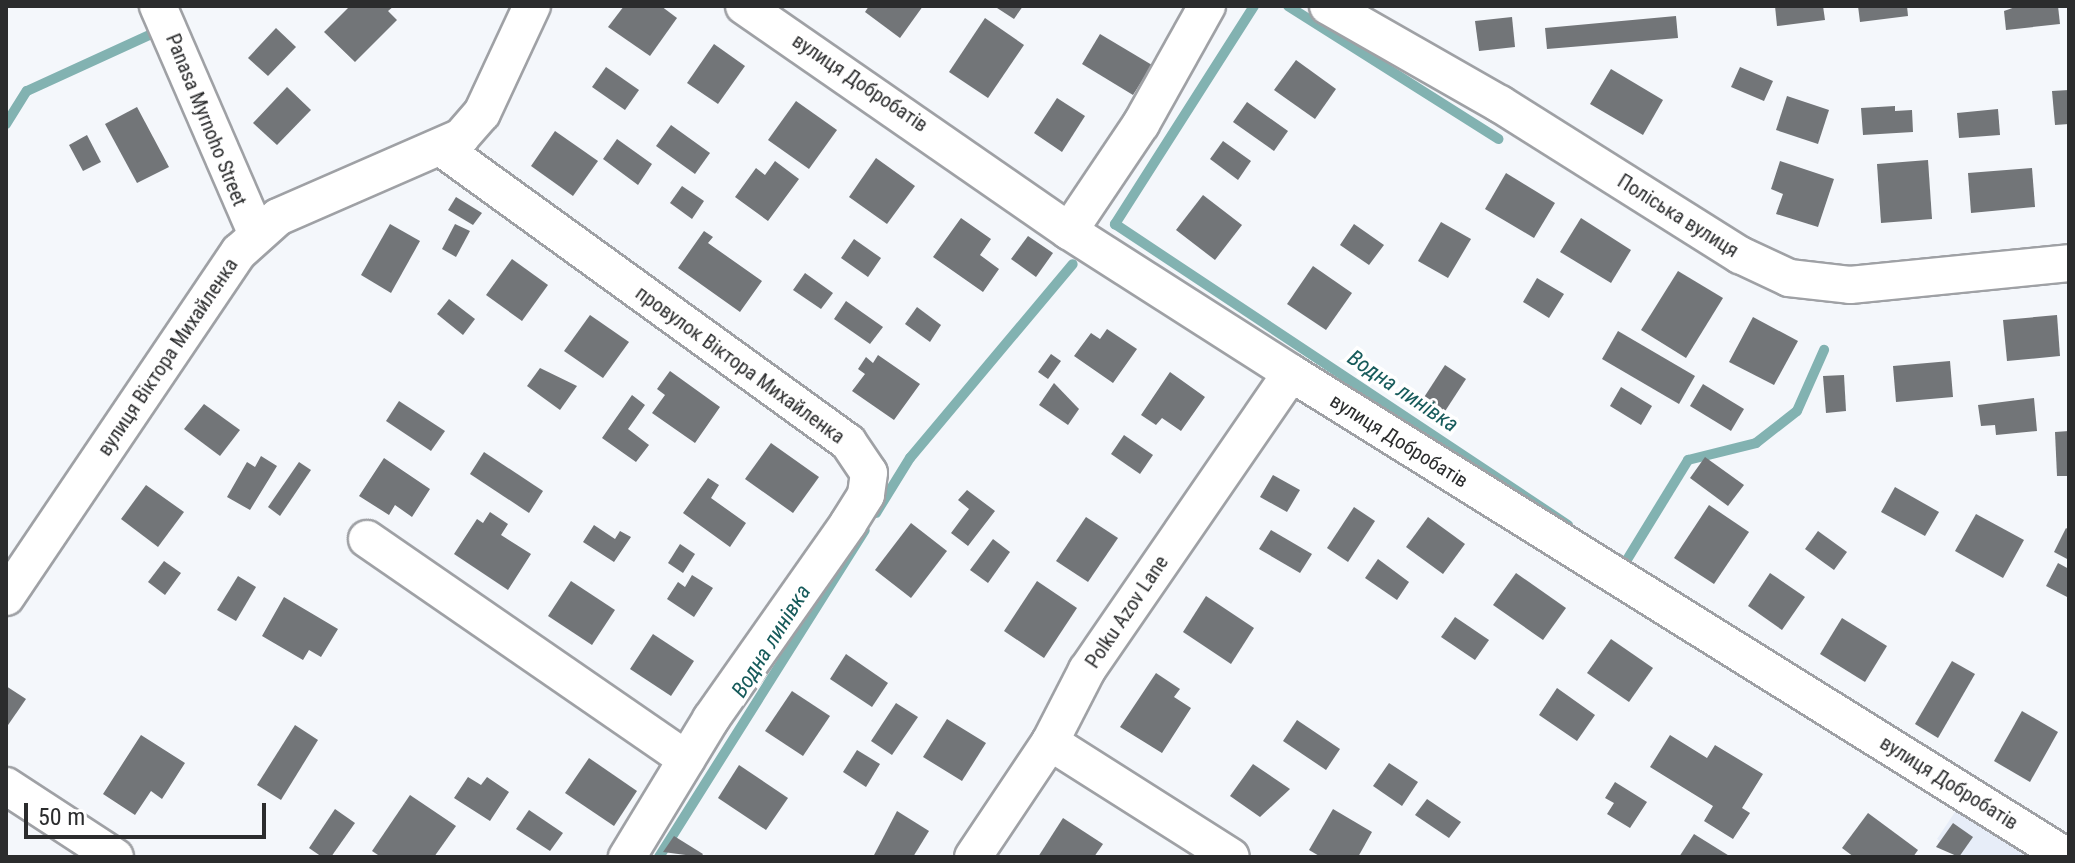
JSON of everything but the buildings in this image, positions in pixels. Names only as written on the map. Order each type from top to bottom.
[{"type":"street","name":"Panasa Myrnoho Street","points":[[158,6],[256,233]]},
{"type":"street","name":"вулиця Віктора Михайленка","points":[[6,597],[220,276],[256,233],[298,207],[443,149],[482,113],[532,6]]},
{"type":"street","name":"вулиця Добробатів","points":[[744,6],[1069,231],[2067,857]]},
{"type":"street","points":[[1069,231],[1141,124],[1207,6]]},
{"type":"street","name":"Поліська вулиця","points":[[1328,6],[1500,104],[1740,255],[1789,278],[1850,285],[2069,263]]},
{"type":"street","name":"провулок Віктора Михайленка","points":[[443,149],[840,436],[866,464],[866,495],[686,759],[627,857]]},
{"type":"street","name":"Polku Azov Lane","points":[[973,857],[1050,742],[1087,670],[1291,373]]},
{"type":"street","points":[[367,539],[686,759]]},
{"type":"street","points":[[1050,742],[1231,857]]},
{"type":"street","points":[[6,786],[115,857]]},
{"type":"shaded area","points":[[1957,809],[2029,857],[1963,857],[1937,839]]},
{"type":"waterway","name":"Водна линівка","points":[[1254,6],[1115,224],[1568,525]]},
{"type":"waterway","name":"Водна линівка","points":[[1288,6],[1498,139]]},
{"type":"waterway","name":"Водна линівка","points":[[6,124],[27,91],[160,30]]},
{"type":"waterway","name":"Водна линівка","points":[[876,513],[910,458],[1073,264]]},
{"type":"waterway","name":"Водна линівка","points":[[1618,558],[1625,563],[1688,460],[1756,443],[1797,411],[1824,350]]},
{"type":"waterway","name":"Водна линівка","points":[[659,857],[865,530]]}]
